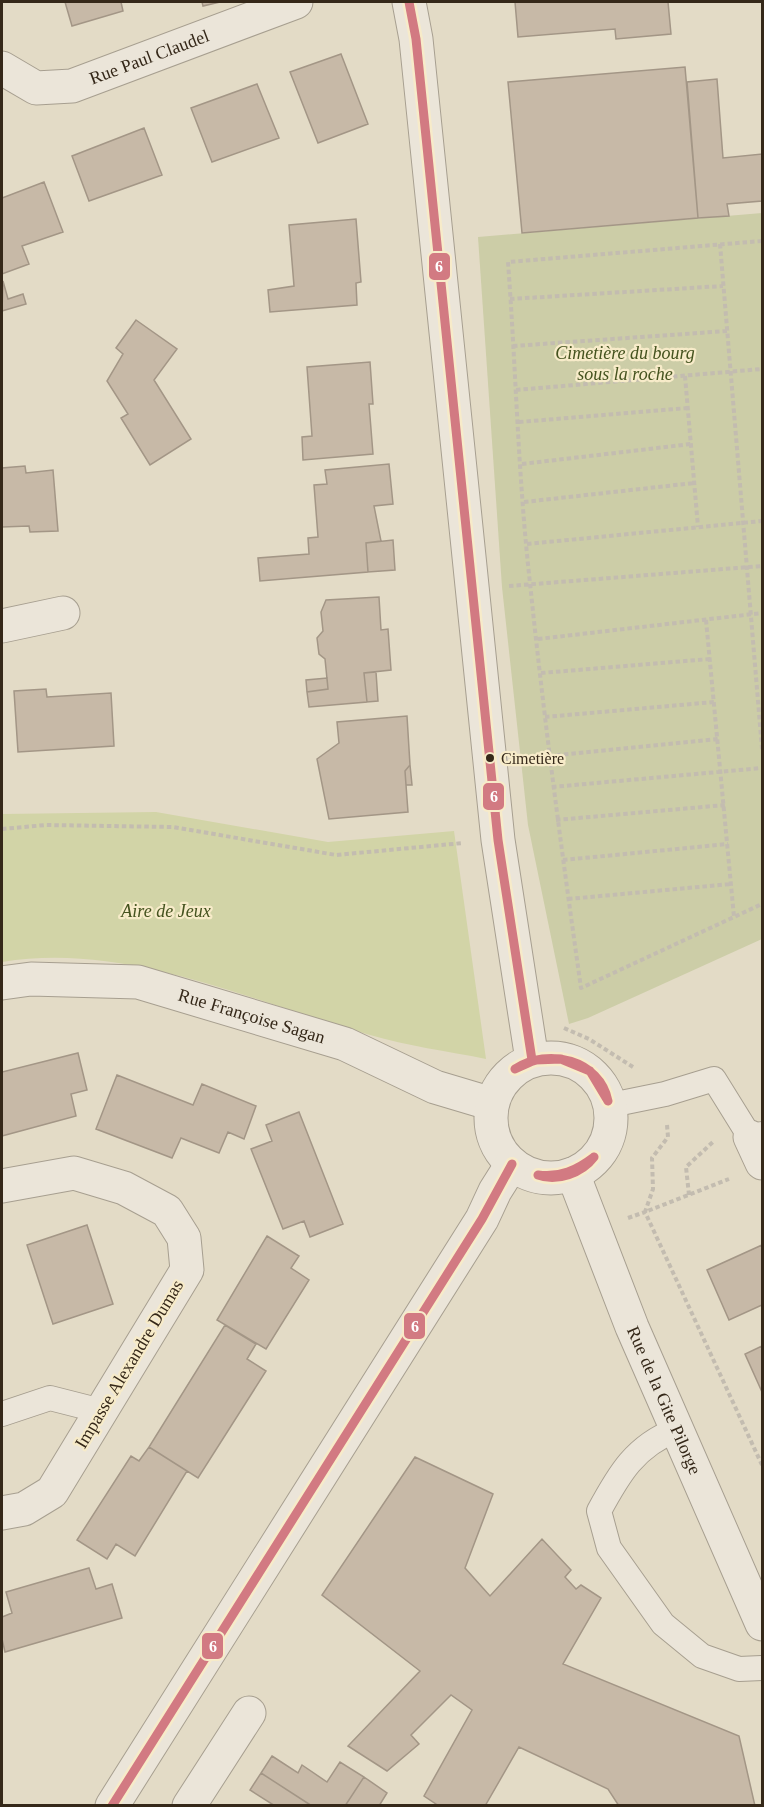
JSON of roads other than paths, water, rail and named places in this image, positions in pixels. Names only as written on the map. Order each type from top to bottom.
[{"type":"street","name":"Rue Paul Claudel","points":[[2,68],[36,88],[72,86],[296,2]]},
{"type":"street","points":[[409,2],[416,39],[498,840],[532,1060]]},
{"type":"street","points":[[2,626],[63,613]]},
{"type":"street","name":"Rue Françoise Sagan","points":[[2,983],[31,979],[138,982],[345,1044],[435,1087],[492,1104]]},
{"type":"street","points":[[552,1057],[572,1060],[590,1071],[603,1086],[610,1105],[612,1122],[608,1139],[600,1154],[588,1166],[573,1174],[557,1178],[526,1173],[512,1164],[501,1152],[493,1137],[492,1104],[500,1085],[514,1070],[532,1060],[552,1057]]},
{"type":"street","points":[[112,1806],[482,1218],[512,1164]]},
{"type":"street","name":"Impasse Alexandre Dumas","points":[[2,1186],[74,1173],[124,1188],[167,1211],[184,1239],[187,1270],[52,1491],[24,1509],[2,1513]]},
{"type":"street","name":"Rue de la Gite Pilorge","points":[[573,1174],[676,1430],[762,1624]]},
{"type":"street","points":[[189,1806],[249,1713]]},
{"type":"lane","points":[[610,1105],[665,1094],[714,1079],[753,1138]]},
{"type":"lane","points":[[2,1414],[50,1398],[101,1411]]},
{"type":"lane","points":[[676,1430],[656,1438],[624,1467],[599,1511],[609,1548],[663,1624],[702,1656],[739,1669],[762,1668]]},
{"type":"place","name":"Cimetière","points":[[490,758]]},
{"type":"park label","name":"Cimetière du bourg sous la roche","points":[[625,364]]},
{"type":"park label","name":"Aire de Jeux","points":[[166,911]]}]
